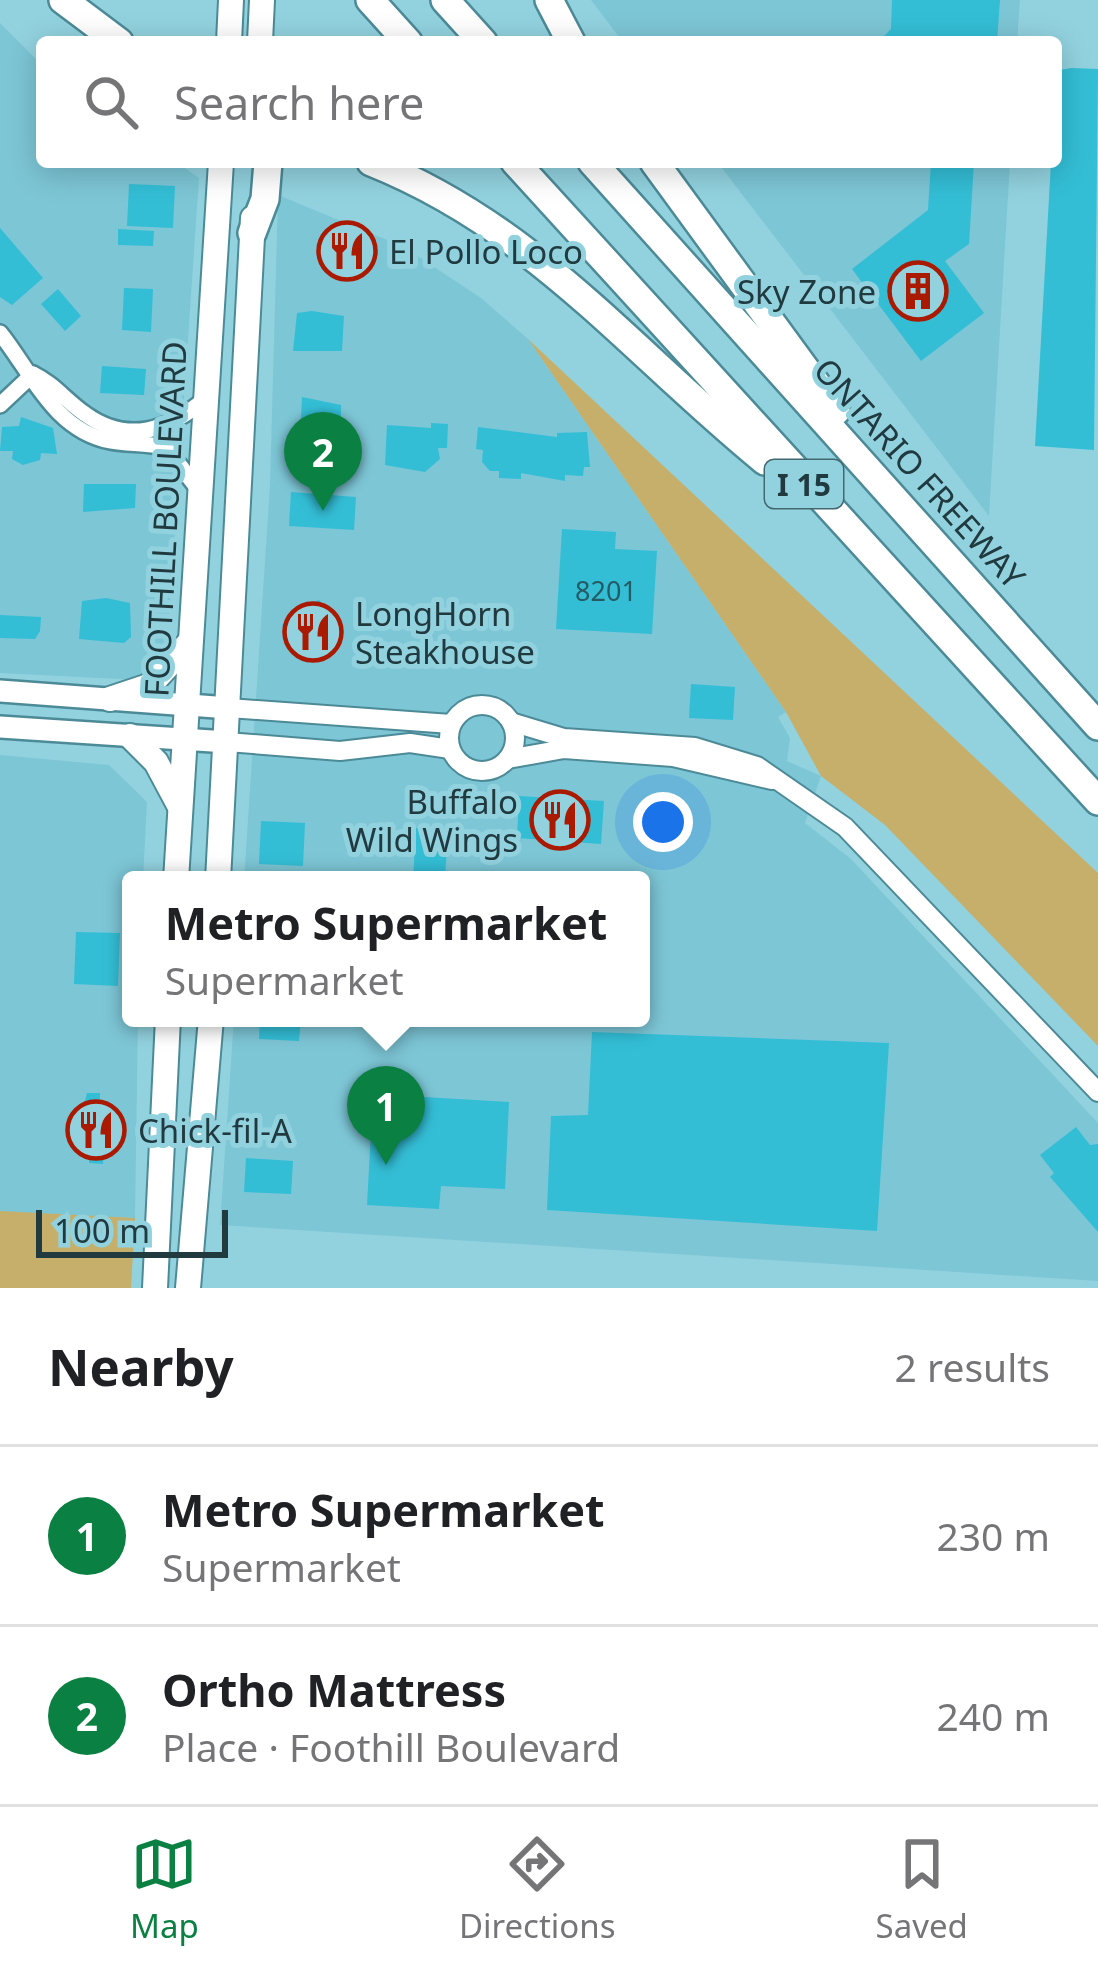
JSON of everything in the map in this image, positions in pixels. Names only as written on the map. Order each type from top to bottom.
[{"type":"highway","points":[[62,0],[111,36]]},
{"type":"highway","points":[[370,0],[403,36]]},
{"type":"highway","points":[[445,0],[478,36]]},
{"type":"highway","points":[[549,0],[568,36]]},
{"type":"highway","points":[[252,233],[266,200],[268,168]]},
{"type":"highway","points":[[385,168],[448,196],[528,249],[709,415],[834,517]]},
{"type":"highway","name":"I 15","points":[[520,168],[1098,801]]},
{"type":"highway","name":"ONTARIO FREEWAY","points":[[597,168],[1098,726]]},
{"type":"highway","points":[[658,168],[835,410],[854,454]]},
{"type":"main road","points":[[229,36],[231,0]]},
{"type":"main road","points":[[260,36],[262,0]]},
{"type":"main road","name":"FOOTHILL BOULEVARD","points":[[176,871],[221,168]]},
{"type":"main road","points":[[219,871],[255,168]]},
{"type":"main road","points":[[110,699],[149,686],[190,641]]},
{"type":"main road","points":[[0,691],[229,708]]},
{"type":"main road","points":[[0,727],[227,742]]},
{"type":"main road","points":[[130,736],[156,762],[180,807]]},
{"type":"main road","points":[[155,1288],[168,1027]]},
{"type":"main road","points":[[188,1288],[210,1027]]},
{"type":"main road","points":[[159,1201],[174,1210],[171,1288]]},
{"type":"street","points":[[0,333],[33,374],[86,415],[124,430],[166,428],[205,399]]},
{"type":"street","points":[[0,405],[33,374]]},
{"type":"street","points":[[33,374],[41,395],[71,424],[107,441],[166,448],[199,490]]},
{"type":"street","points":[[229,708],[451,724],[478,704],[499,709],[511,722],[564,738],[695,747],[757,766],[845,827],[1098,1092]]},
{"type":"street","points":[[508,759],[515,741],[511,722]]},
{"type":"street","points":[[451,724],[450,749],[460,764],[477,771],[495,769],[508,759],[564,749],[656,755],[772,780]]},
{"type":"street","points":[[227,742],[340,751],[410,743],[450,749]]},
{"type":"shaded area","points":[[591,0],[1020,0],[1017,36],[618,36]]},
{"type":"shaded area","points":[[0,23],[36,59],[36,168],[185,168],[199,178],[163,660],[138,680],[0,673]]},
{"type":"shaded area","points":[[722,168],[1010,168],[989,516]]},
{"type":"shaded area","points":[[278,195],[404,247],[481,298],[528,339],[786,712],[778,717],[790,738],[787,761],[821,776],[805,823],[851,859],[1098,1123],[1098,1281],[220,1225],[233,1027],[650,1027],[650,871],[245,871],[270,485]]},
{"type":"shaded area","points":[[528,339],[1098,873],[1098,1046],[885,825],[821,776],[786,712]]},
{"type":"shaded area","points":[[0,755],[109,765],[147,802],[143,871],[122,871],[122,1027],[138,1027],[135,1218],[0,1212]]},
{"type":"shaded area","points":[[0,1211],[135,1218],[131,1288],[0,1288]]},
{"type":"building","points":[[892,0],[1000,0],[997,36],[884,36],[891,29]]},
{"type":"building","points":[[1098,69],[1094,450],[1035,446],[1051,168],[1062,168],[1062,70]]},
{"type":"building","name":"Sky Zone","points":[[931,168],[974,168],[969,244],[945,261],[984,313],[921,361],[852,269],[928,210]]},
{"type":"building","points":[[129,184],[175,186],[173,228],[127,226]]},
{"type":"building","points":[[0,228],[43,278],[12,305],[0,297]]},
{"type":"building","points":[[118,229],[154,231],[153,246],[118,245]]},
{"type":"building","name":"El Pollo Loco","points":[[325,241],[369,244],[368,260],[341,264],[342,259],[324,258]]},
{"type":"building","points":[[124,288],[153,289],[151,332],[122,330]]},
{"type":"building","points":[[58,289],[81,316],[65,331],[41,304]]},
{"type":"building","points":[[297,313],[344,316],[342,351],[293,351]]},
{"type":"building","points":[[102,366],[146,369],[144,395],[100,393]]},
{"type":"building","points":[[302,397],[341,405],[341,461],[299,459]]},
{"type":"building","points":[[21,417],[53,428],[57,454],[41,453],[40,460],[23,465],[12,459],[13,451],[0,451],[2,427],[19,426]]},
{"type":"building","points":[[431,423],[448,424],[447,448],[438,448],[440,459],[425,472],[385,465],[387,425],[431,428]]},
{"type":"building","points":[[478,427],[557,437],[557,433],[587,432],[590,467],[584,467],[583,476],[565,475],[565,481],[521,473],[521,479],[499,478],[499,471],[490,471],[482,462],[483,450],[476,449]]},
{"type":"building","points":[[84,484],[136,484],[135,508],[83,512]]},
{"type":"building","points":[[291,492],[356,497],[354,530],[289,526]]},
{"type":"building","points":[[562,529],[616,532],[615,549],[657,551],[652,634],[556,629]]},
{"type":"building","points":[[106,598],[130,603],[131,637],[124,643],[79,639],[82,601]]},
{"type":"building","name":"LongHorn Steakhouse","points":[[319,600],[343,626],[311,659],[282,625],[299,607]]},
{"type":"building","points":[[0,615],[41,617],[40,631],[35,639],[0,638]]},
{"type":"building","points":[[691,684],[735,687],[733,720],[689,718]]},
{"type":"building","name":"Buffalo Wild Wings","points":[[519,796],[604,801],[601,844],[517,838]]},
{"type":"building","points":[[261,821],[305,823],[303,866],[259,864]]},
{"type":"building","points":[[416,828],[448,830],[446,871],[414,871]]},
{"type":"building","points":[[76,932],[120,933],[118,986],[74,984]]},
{"type":"building","points":[[260,1027],[300,1027],[299,1041],[259,1039]]},
{"type":"building","points":[[592,1032],[889,1043],[877,1231],[547,1210],[551,1116],[588,1115]]},
{"type":"building","name":"Chick-fil-A","points":[[87,1093],[100,1093],[100,1104],[107,1104],[114,1120],[112,1154],[104,1154],[103,1164],[89,1163],[89,1153],[80,1153],[79,1123]]},
{"type":"building","points":[[373,1094],[509,1102],[505,1189],[441,1186],[439,1209],[367,1205]]},
{"type":"building","points":[[1076,1127],[1090,1145],[1098,1144],[1098,1232],[1050,1177],[1054,1173],[1040,1155]]},
{"type":"building","points":[[246,1158],[293,1161],[291,1194],[244,1192]]},
{"type":"place","name":"El Pollo Loco","points":[[347,251]]},
{"type":"place","name":"Sky Zone","points":[[918,291]]},
{"type":"place","name":"Ortho Mattress","points":[[323,511]]},
{"type":"place","name":"LongHorn Steakhouse","points":[[313,632]]},
{"type":"place","name":"Buffalo Wild Wings","points":[[560,820]]},
{"type":"place","name":"Chick-fil-A","points":[[96,1130]]},
{"type":"place","name":"Metro Supermarket","points":[[386,1165]]}]
